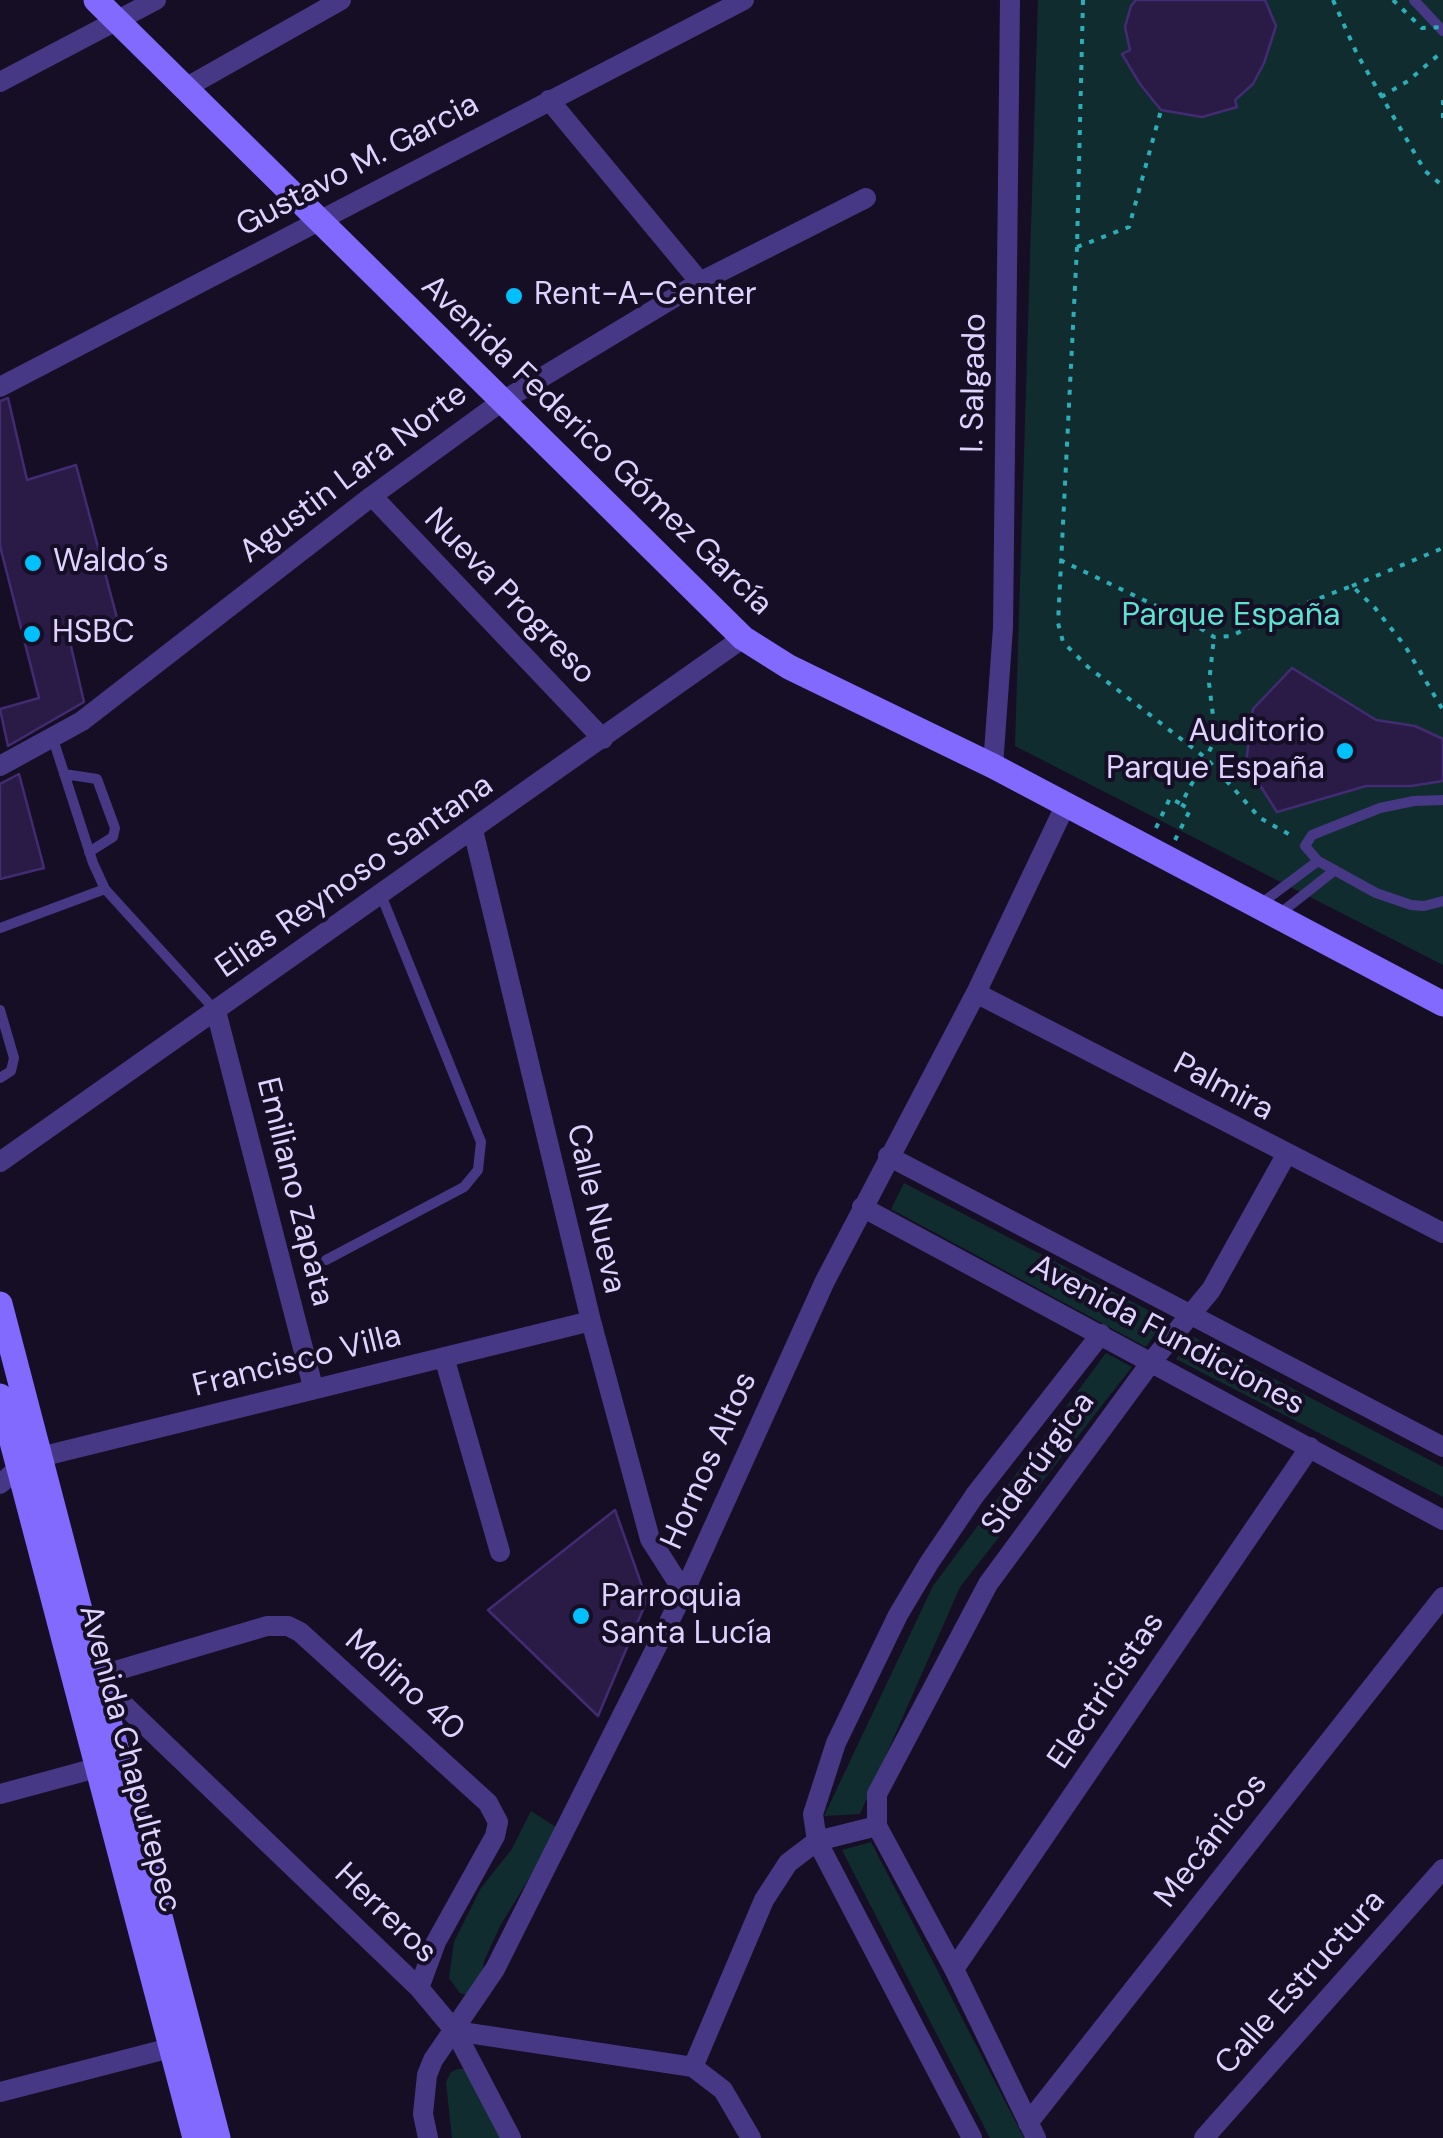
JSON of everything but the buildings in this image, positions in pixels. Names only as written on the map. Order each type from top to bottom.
[{"type":"street","name":"Avenida Federico Gómez García","points":[[96,0],[743,638],[788,667],[993,766],[1443,1004]]},
{"type":"street","points":[[0,82],[156,0]]},
{"type":"street","points":[[186,87],[342,0]]},
{"type":"street","name":"Gustavo M. Garcia","points":[[0,387],[744,0]]},
{"type":"street","name":"I. Salgado","points":[[993,766],[1003,628],[1010,0]]},
{"type":"street","points":[[549,100],[700,282]]},
{"type":"street","name":"Agustin Lara Norte","points":[[0,766],[82,721],[372,496],[501,402],[700,282],[866,198]]},
{"type":"street","name":"Nueva Progreso","points":[[372,496],[603,739]]},
{"type":"street","name":"Elias Reynoso Santana","points":[[0,1162],[743,638]]},
{"type":"street","name":"Hornos Altos","points":[[428,2138],[423,2114],[427,2075],[433,2060],[495,1969],[684,1592],[825,1280],[976,993],[1066,804]]},
{"type":"street","name":"Calle Nueva","points":[[473,830],[590,1321],[650,1539],[684,1592]]},
{"type":"street","name":"Palmira","points":[[976,993],[1443,1233]]},
{"type":"street","name":"Emiliano Zapata","points":[[216,1011],[312,1387]]},
{"type":"street","name":"Siderúrgica","points":[[878,1826],[875,1807],[882,1780],[988,1584],[1152,1361],[1211,1290],[1286,1155]]},
{"type":"street","name":"Avenida Fundiciones","points":[[888,1156],[1443,1448]]},
{"type":"street","name":"Avenida Fundiciones","points":[[862,1207],[1443,1520]]},
{"type":"street","points":[[0,1304],[20,1469]]},
{"type":"street","name":"Francisco Villa","points":[[20,1469],[312,1387],[590,1321]]},
{"type":"street","name":"Siderúrgica","points":[[972,2138],[817,1841],[813,1814],[836,1743],[898,1614],[975,1496],[1101,1334]]},
{"type":"street","points":[[444,1356],[500,1552]]},
{"type":"street","name":"Avenida Chapultepec","points":[[0,1396],[109,1765],[182,2045],[195,2138]]},
{"type":"street","name":"Electricistas","points":[[954,1968],[1310,1447]]},
{"type":"street","name":"Mecánicos","points":[[1032,2130],[1443,1597]]},
{"type":"street","name":"Molino 40","points":[[86,1680],[268,1626],[288,1626],[300,1632],[488,1803],[498,1822],[495,1836],[436,1942],[419,1988]]},
{"type":"street","name":"Herreros","points":[[86,1680],[419,1988],[454,2031]]},
{"type":"street","points":[[0,1794],[109,1765]]},
{"type":"street","points":[[693,2068],[764,1900],[788,1862],[817,1841],[878,1826],[954,1968],[1032,2130]]},
{"type":"street","name":"Calle Estructura","points":[[1204,2138],[1443,1868]]},
{"type":"street","points":[[454,2031],[693,2068],[723,2090],[751,2138]]},
{"type":"street","points":[[454,2031],[511,2138]]},
{"type":"street","points":[[0,2092],[182,2045],[218,2138]]},
{"type":"lane","points":[[1414,0],[1443,29]]},
{"type":"lane","points":[[53,739],[105,889],[216,1011]]},
{"type":"lane","points":[[64,774],[96,779],[114,828],[113,838],[90,852]]},
{"type":"lane","points":[[1443,800],[1380,808],[1305,842],[1306,849],[1318,861],[1376,893],[1411,905],[1443,901]]},
{"type":"lane","points":[[1268,910],[1318,861]]},
{"type":"lane","points":[[1268,910],[1335,870]]},
{"type":"lane","points":[[0,928],[105,889]]},
{"type":"lane","points":[[326,1260],[464,1187],[478,1170],[481,1142],[381,894]]},
{"type":"lane","points":[[0,1010],[14,1058],[11,1071],[0,1078]]},
{"type":"path","points":[[1083,0],[1077,246],[1060,560],[1058,623],[1062,642],[1088,668],[1207,759],[1260,818],[1305,842]]},
{"type":"path","points":[[1333,0],[1425,171],[1443,186]]},
{"type":"path","points":[[1393,0],[1422,28],[1443,29]]},
{"type":"path","points":[[1382,97],[1408,82],[1443,51]]},
{"type":"path","points":[[1434,60],[1443,70]]},
{"type":"path","points":[[1443,100],[1443,123]]},
{"type":"path","points":[[1077,246],[1130,227],[1161,110]]},
{"type":"path","points":[[1060,560],[1214,637],[1231,636],[1443,548]]},
{"type":"path","points":[[1352,586],[1405,646],[1443,710]]},
{"type":"path","points":[[1182,804],[1207,759],[1215,732],[1210,699],[1214,637]]},
{"type":"path","points":[[1170,798],[1190,810],[1156,852],[1170,798]]},
{"type":"green space","name":"Parque España","points":[[1038,0],[1443,0],[1443,965],[1015,746]]},
{"type":"green space","points":[[904,1183],[1165,1319],[1146,1347],[891,1209]]},
{"type":"green space","points":[[1192,1336],[1443,1467],[1443,1497],[1176,1359]]},
{"type":"green space","points":[[1106,1353],[1132,1367],[960,1587],[860,1814],[824,1816],[933,1586]]},
{"type":"green space","points":[[531,1811],[559,1829],[500,1926],[484,1961],[480,1988],[468,1995],[460,1993],[449,1978],[454,1942],[481,1888],[512,1849]]},
{"type":"green space","points":[[871,1842],[1024,2138],[990,2138],[842,1850]]},
{"type":"green space","points":[[466,2069],[507,2138],[452,2138],[446,2082],[451,2072]]},
{"type":"place","name":"Rent-A-Center","points":[[514,296]]},
{"type":"place","name":"Waldo´s","points":[[33,563]]},
{"type":"place","name":"HSBC","points":[[32,634]]},
{"type":"place","name":"Auditorio Parque España","points":[[1345,751]]},
{"type":"place","name":"Parroquia Santa Lucía","points":[[581,1616]]}]
